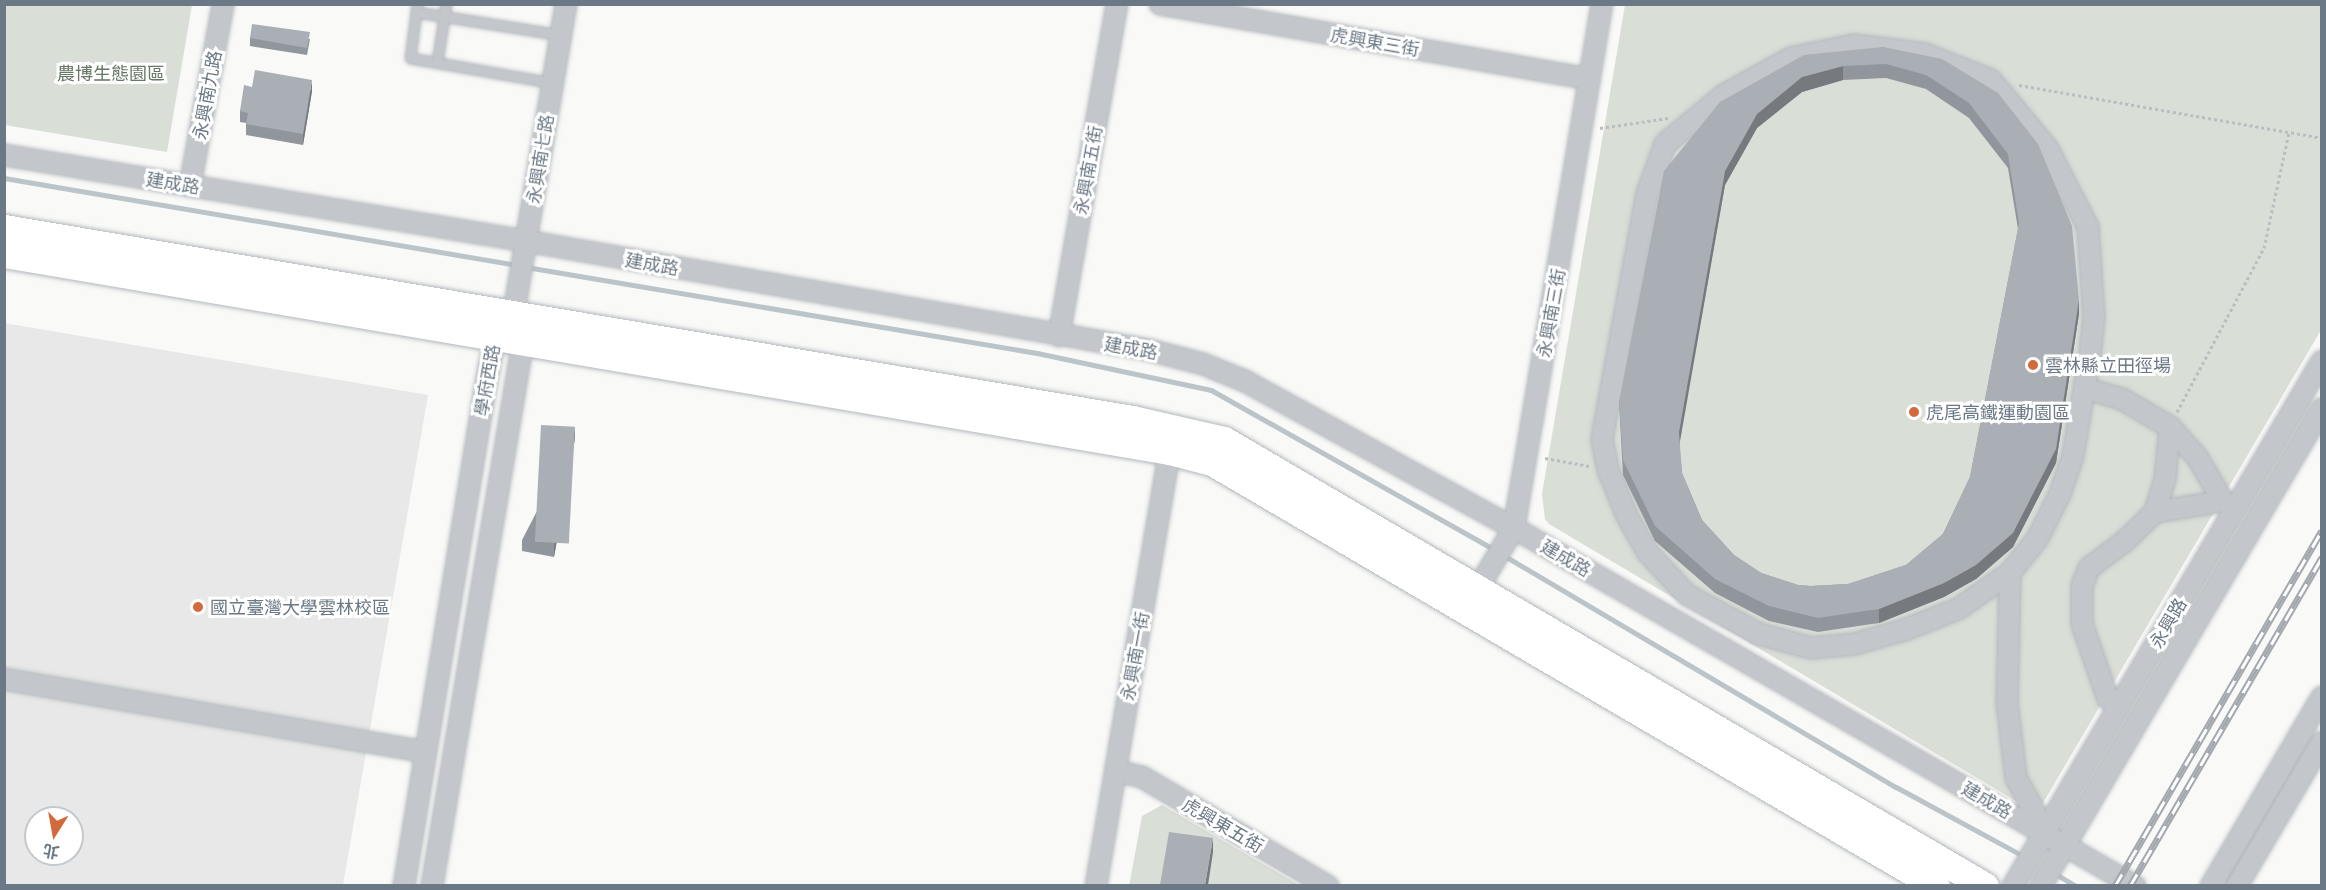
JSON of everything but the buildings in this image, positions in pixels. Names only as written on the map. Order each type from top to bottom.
[{"type":"street","name":"永興南九路","points":[[190,186],[223,4]]},
{"type":"street","name":"永興南七路","points":[[514,306],[566,4]]},
{"type":"street","name":"永興南五街","points":[[1059,336],[1117,4]]},
{"type":"street","name":"虎興東三街","points":[[1160,4],[1590,79]]},
{"type":"street","name":"永興南三街","points":[[1476,593],[1511,534],[1602,4]]},
{"type":"street","points":[[1854,45],[1925,54],[1991,80],[2048,149],[2088,227],[2094,317],[2073,456],[2060,494],[2038,538],[2010,573],[1958,609],[1904,630],[1855,644],[1811,648],[1759,634],[1687,595],[1648,553],[1628,516],[1608,470],[1602,439],[1647,194],[1665,144],[1724,95],[1791,58],[1854,45]]},
{"type":"street","name":"建成路","points":[[4,155],[190,186],[525,248],[1149,350],[1203,364],[1245,381],[2042,838],[2135,885]]},
{"type":"street","points":[[4,228],[514,306],[1172,439],[1212,462],[1476,593],[1985,885]]},
{"type":"street","points":[[4,254],[523,341],[1172,439]]},
{"type":"street","name":"學府西路","points":[[404,885],[495,336],[514,306]]},
{"type":"street","name":"學府西路","points":[[432,885],[523,341],[514,306]]},
{"type":"street","name":"永興路","points":[[2013,885],[2322,361]]},
{"type":"street","points":[[2084,388],[2122,399],[2169,427],[2197,457],[2223,501],[2155,512]]},
{"type":"street","name":"永興路","points":[[2041,885],[2322,409]]},
{"type":"street","points":[[2108,699],[2082,624],[2082,585],[2089,568],[2125,541],[2155,512],[2165,478],[2169,427]]},
{"type":"street","name":"永興南一街","points":[[1096,885],[1172,439]]},
{"type":"street","points":[[2010,573],[2007,702],[2016,778],[2035,812]]},
{"type":"street","points":[[1476,593],[1936,885]]},
{"type":"street","points":[[4,679],[426,752]]},
{"type":"street","points":[[2211,885],[2322,697]]},
{"type":"street","points":[[2237,885],[2322,742]]},
{"type":"street","name":"虎興東五街","points":[[1116,771],[1142,777],[1328,885]]},
{"type":"lane","points":[[437,62],[446,4]]},
{"type":"lane","points":[[553,82],[410,58],[416,8],[445,17],[561,35]]},
{"type":"path","points":[[1991,80],[2322,138]]},
{"type":"path","points":[[1598,128],[1699,114]]},
{"type":"path","points":[[2169,427],[2264,248],[2289,132]]},
{"type":"path","points":[[1543,458],[1608,470]]},
{"type":"shaded area","name":"國立臺灣大學雲林校區","points":[[4,323],[428,395],[343,885],[5,885]]},
{"type":"green space","name":"農博生態園區","points":[[4,5],[192,5],[167,152],[5,125]]},
{"type":"green space","name":"虎尾高鐵運動園區","points":[[1625,5],[2321,5],[2321,330],[2043,803],[2038,806],[2026,807],[1549,524],[1545,519],[1542,494]]},
{"type":"green space","points":[[1162,805],[1299,885],[1129,886],[1142,816]]},
{"type":"waterway","points":[[4,178],[517,265]]},
{"type":"waterway","points":[[526,267],[1037,353],[1211,390],[1495,550]]},
{"type":"waterway","points":[[1503,555],[1896,787],[2025,857]]},
{"type":"waterway","points":[[2054,873],[2076,886]]},
{"type":"railway","points":[[2115,886],[2322,531]]},
{"type":"railway","points":[[2130,886],[2322,557]]},
{"type":"place","name":"雲林縣立田徑場","points":[[2033,365]]},
{"type":"place","name":"虎尾高鐵運動園區","points":[[1914,412]]},
{"type":"place","name":"國立臺灣大學雲林校區","points":[[198,607]]}]
